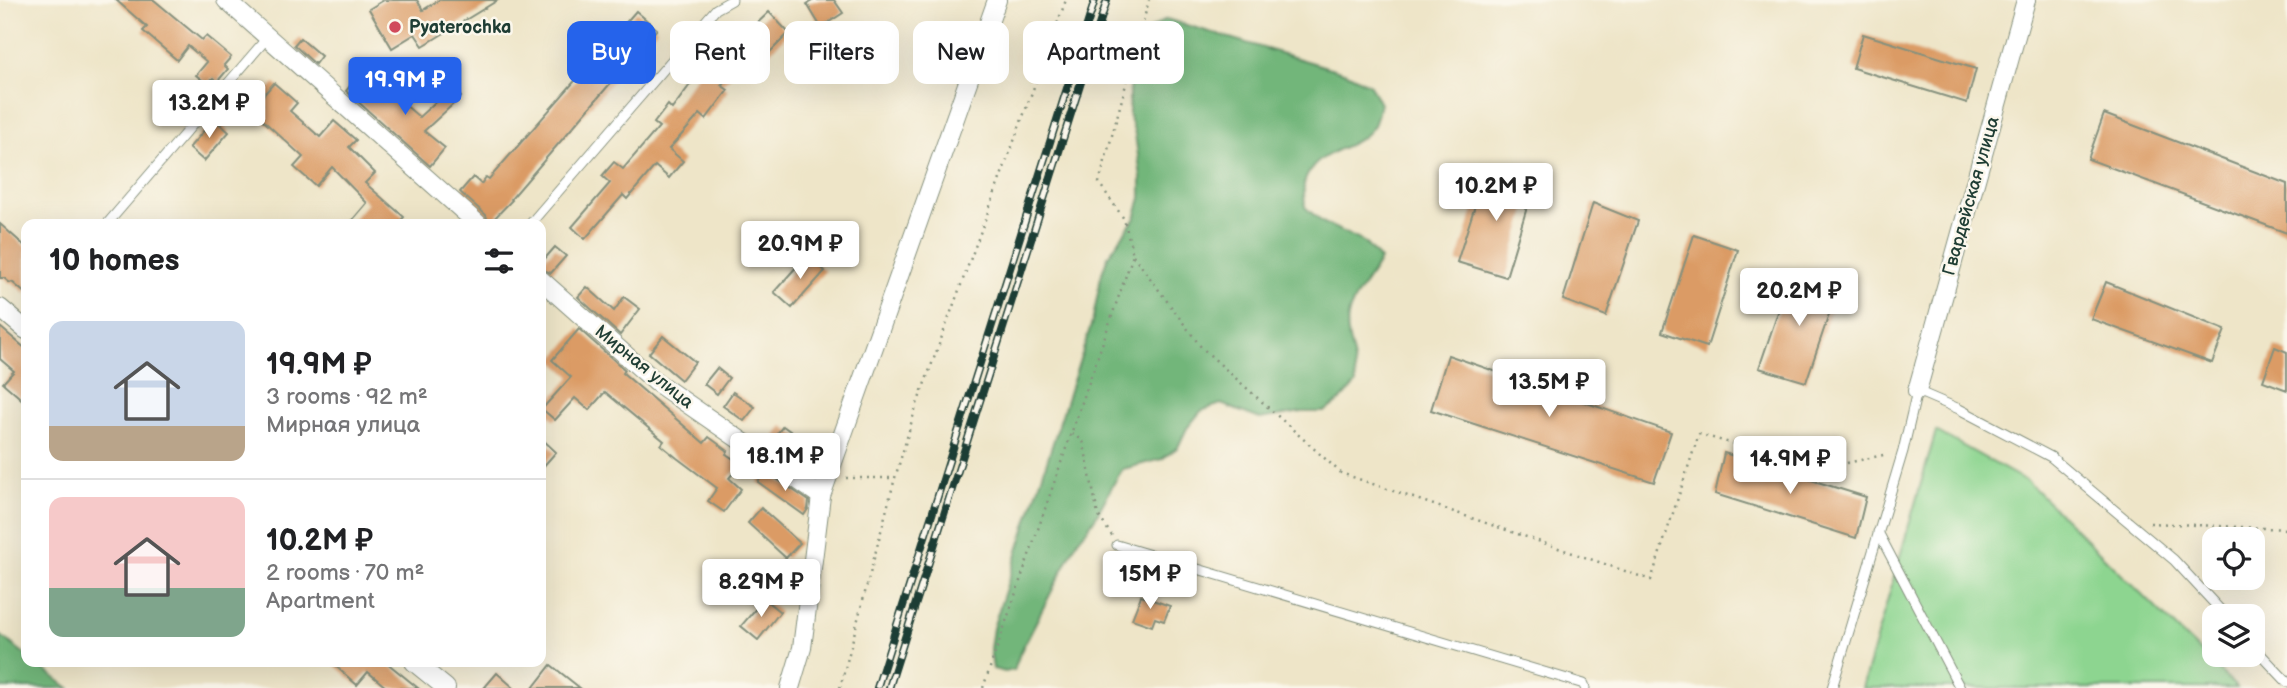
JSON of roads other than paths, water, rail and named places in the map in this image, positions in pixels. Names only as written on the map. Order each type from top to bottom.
[{"type":"street","points":[[226,0],[472,219]]},
{"type":"street","points":[[790,688],[802,648],[821,496],[997,0]]},
{"type":"street","name":"Гвардейская улица","points":[[1917,391],[2026,0]]},
{"type":"street","name":"Мирная улица","points":[[546,284],[656,382],[821,496]]},
{"type":"street","points":[[0,308],[21,325]]},
{"type":"street","points":[[420,667],[446,688]]},
{"type":"lane","points":[[534,219],[716,9],[728,1]]},
{"type":"lane","points":[[111,219],[267,38]]},
{"type":"lane","points":[[1832,688],[1903,451],[1917,391],[1959,409],[2051,457],[2174,560],[2215,604]]},
{"type":"lane","points":[[1878,532],[1960,688]]},
{"type":"lane","points":[[1117,545],[1584,684],[1585,688]]},
{"type":"lane","points":[[2265,659],[2287,682]]},
{"type":"railway","points":[[877,688],[1095,0]]},
{"type":"railway","points":[[889,688],[1107,0]]},
{"type":"place","name":"Pyaterochka","points":[[395,27]]}]
